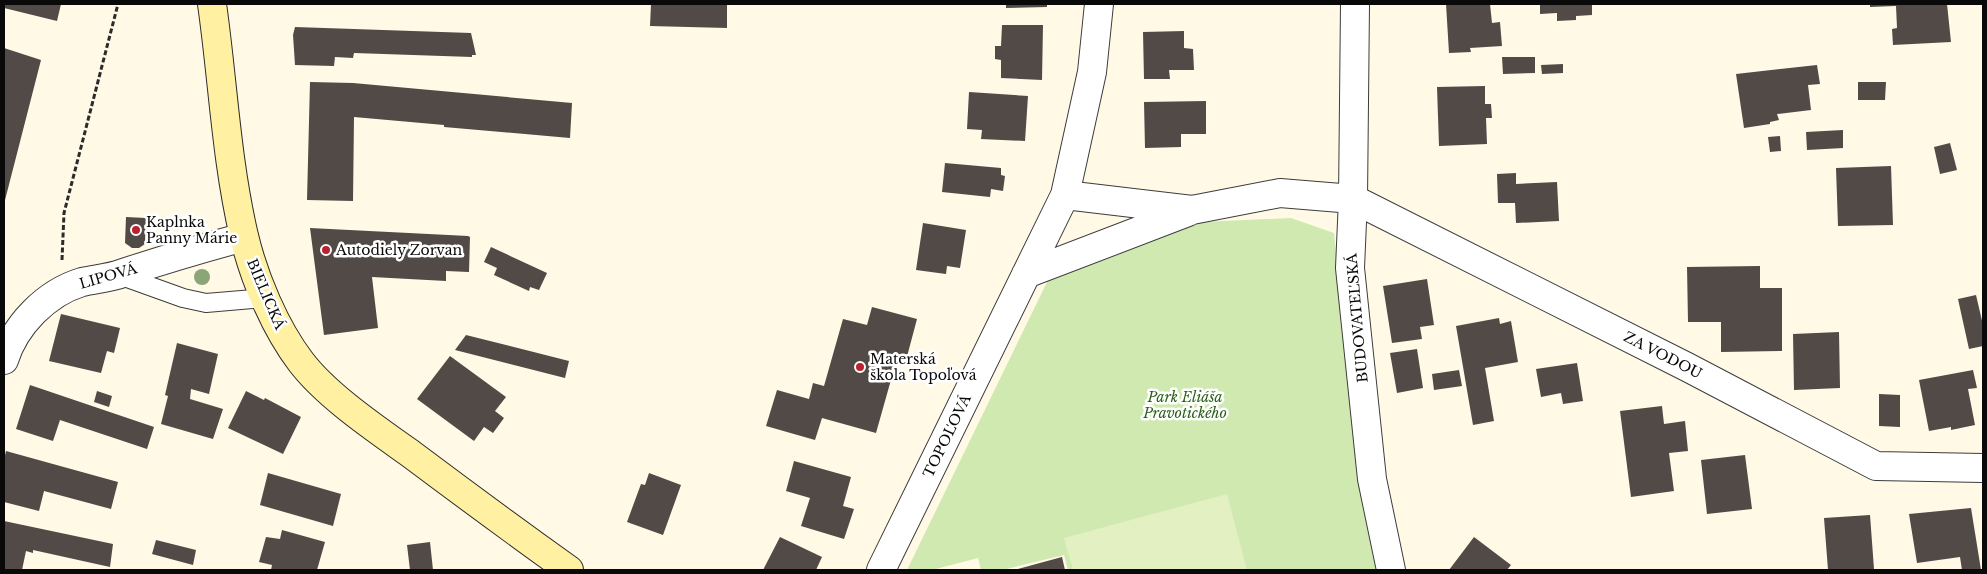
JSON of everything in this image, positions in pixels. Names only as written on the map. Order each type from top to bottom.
[{"type":"main road","name":"BIELICKÁ","points":[[212,4],[228,154],[244,237],[278,327],[302,363],[332,394],[369,424],[569,570]]},
{"type":"street","name":"TOPOĽOVÁ","points":[[881,570],[1065,195],[1092,72],[1099,4]]},
{"type":"street","name":"BUDOVATEĽSKÁ","points":[[1355,4],[1353,199],[1350,268],[1372,478],[1391,570]]},
{"type":"street","points":[[1026,274],[1192,210],[1280,193],[1353,199]]},
{"type":"street","points":[[1065,195],[1192,210]]},
{"type":"street","name":"ZA VODOU","points":[[1353,199],[1679,362],[1876,466],[1983,468]]},
{"type":"street","name":"LIPOVÁ","points":[[4,360],[9,345],[33,312],[53,296],[81,283],[119,275],[175,256],[244,237]]},
{"type":"lane","points":[[119,275],[183,298],[206,302],[266,298]]},
{"type":"path","points":[[65,290],[62,258],[64,214],[118,4]]},
{"type":"green space","name":"Park Eliáša Pravotického","points":[[1291,218],[1334,233],[1359,484],[1376,570],[1068,570],[1064,555],[1002,570],[981,570],[978,558],[932,570],[907,570],[1048,280],[1200,222]]},
{"type":"green space","points":[[1227,494],[1247,570],[1073,570],[1064,538]]},
{"type":"building","points":[[4,4],[61,4],[57,21],[4,8]]},
{"type":"building","points":[[651,4],[727,4],[727,28],[650,26]]},
{"type":"building","points":[[1006,4],[1047,4],[1047,7],[1006,8]]},
{"type":"building","points":[[1446,4],[1490,4],[1492,23],[1500,22],[1502,46],[1470,48],[1471,52],[1449,53]]},
{"type":"building","points":[[1540,4],[1592,4],[1592,15],[1576,16],[1576,20],[1557,21],[1557,13],[1540,14]]},
{"type":"building","points":[[1870,4],[1947,4],[1951,42],[1893,45],[1892,29],[1897,28],[1896,6],[1870,7]]},
{"type":"building","points":[[1002,25],[1043,25],[1042,80],[1001,78],[1001,60],[995,59],[995,46],[1001,46]]},
{"type":"building","points":[[295,27],[471,33],[476,55],[472,55],[472,57],[354,53],[353,58],[335,57],[334,66],[295,65],[293,35]]},
{"type":"building","points":[[1184,31],[1184,48],[1193,49],[1194,70],[1169,70],[1170,79],[1144,79],[1143,32]]},
{"type":"building","points":[[4,48],[41,60],[4,204]]},
{"type":"building","points":[[1502,57],[1535,57],[1535,73],[1503,74]]},
{"type":"building","points":[[1563,64],[1563,73],[1542,74],[1541,65]]},
{"type":"building","points":[[1817,65],[1820,84],[1808,85],[1811,110],[1777,114],[1779,120],[1770,122],[1770,124],[1744,128],[1736,74]]},
{"type":"building","points":[[310,82],[353,83],[572,103],[570,138],[354,117],[353,201],[307,200]]},
{"type":"building","points":[[1858,82],[1886,82],[1885,100],[1858,100]]},
{"type":"building","points":[[1485,86],[1485,104],[1491,104],[1492,118],[1486,118],[1487,144],[1439,146],[1437,87]]},
{"type":"building","points":[[969,92],[1028,96],[1025,141],[981,139],[982,130],[967,129]]},
{"type":"building","points":[[1206,101],[1206,134],[1181,134],[1181,147],[1145,148],[1144,102]]},
{"type":"building","points":[[1843,130],[1843,148],[1807,150],[1806,132]]},
{"type":"building","points":[[1780,136],[1781,151],[1770,152],[1768,137]]},
{"type":"building","points":[[1950,143],[1957,170],[1940,174],[1934,147]]},
{"type":"building","points":[[945,163],[1001,168],[1001,175],[1005,176],[1003,191],[991,189],[990,197],[942,192]]},
{"type":"building","points":[[1891,166],[1893,225],[1838,226],[1836,168]]},
{"type":"building","points":[[1516,173],[1516,184],[1557,182],[1559,221],[1516,223],[1515,203],[1498,203],[1497,174]]},
{"type":"building","name":"Kaplnka Panny Márie","points":[[126,217],[146,218],[145,244],[139,248],[132,248],[125,243]]},
{"type":"building","points":[[923,223],[966,230],[960,268],[947,266],[946,274],[916,270]]},
{"type":"building","points":[[310,228],[468,236],[470,237],[469,272],[446,271],[446,281],[372,277],[378,328],[324,335]]},
{"type":"building","points":[[491,247],[547,273],[539,290],[530,287],[529,291],[494,275],[497,268],[484,262]]},
{"type":"building","points":[[1760,266],[1760,288],[1782,288],[1782,351],[1721,352],[1721,322],[1688,322],[1687,267]]},
{"type":"building","points":[[1427,279],[1434,325],[1420,327],[1422,339],[1392,343],[1383,286]]},
{"type":"building","points":[[1976,295],[1983,325],[1983,346],[1969,349],[1958,299]]},
{"type":"building","points":[[872,307],[917,319],[905,364],[896,362],[876,433],[822,418],[815,440],[766,426],[777,390],[809,399],[813,383],[824,386],[843,319],[867,325]]},
{"type":"building","points":[[61,314],[120,328],[114,353],[107,351],[101,373],[49,361]]},
{"type":"building","points":[[1499,318],[1500,324],[1511,321],[1518,362],[1485,368],[1494,421],[1473,425],[1456,326]]},
{"type":"building","points":[[1839,332],[1840,388],[1794,390],[1793,334]]},
{"type":"building","points":[[466,335],[569,361],[565,378],[455,350]]},
{"type":"building","points":[[177,343],[218,354],[209,394],[191,389],[190,399],[223,409],[213,439],[161,424],[168,396],[165,395]]},
{"type":"building","points":[[1417,349],[1423,388],[1397,393],[1390,353]]},
{"type":"building","points":[[450,356],[506,397],[495,411],[504,418],[493,433],[484,427],[474,441],[417,399]]},
{"type":"building","points":[[1577,363],[1583,401],[1563,404],[1561,393],[1541,397],[1536,369]]},
{"type":"building","points":[[1459,370],[1462,386],[1434,390],[1432,374]]},
{"type":"building","points":[[1973,370],[1977,388],[1968,389],[1975,425],[1951,430],[1951,427],[1929,431],[1919,380]]},
{"type":"building","points":[[30,385],[154,427],[147,449],[60,420],[53,441],[16,429]]},
{"type":"building","points":[[97,391],[112,396],[109,407],[94,402]]},
{"type":"building","points":[[246,391],[264,400],[265,398],[301,417],[283,454],[228,428]]},
{"type":"building","points":[[1879,394],[1900,395],[1900,427],[1879,426]]},
{"type":"building","points":[[1662,406],[1664,424],[1685,421],[1688,451],[1669,453],[1674,491],[1631,497],[1620,411]]},
{"type":"building","points":[[6,451],[118,482],[111,509],[44,491],[39,511],[4,502],[4,460]]},
{"type":"building","points":[[1745,455],[1752,509],[1707,514],[1701,460]]},
{"type":"building","points":[[794,461],[851,477],[843,506],[854,509],[844,539],[801,526],[810,498],[786,491]]},
{"type":"building","points":[[268,473],[341,494],[333,526],[260,505]]},
{"type":"building","points":[[649,473],[681,485],[663,535],[627,522],[641,484],[645,485]]},
{"type":"building","points":[[1971,508],[1981,570],[1962,570],[1960,557],[1917,563],[1909,514]]},
{"type":"building","points":[[1870,515],[1874,569],[1828,570],[1824,518]]},
{"type":"building","points":[[4,521],[113,544],[110,567],[33,550],[33,553],[26,551],[22,570],[4,570]]},
{"type":"building","points":[[282,530],[325,542],[317,570],[271,570],[272,565],[259,562],[266,537],[280,539]]},
{"type":"building","points":[[780,537],[822,557],[816,570],[763,570]]},
{"type":"building","points":[[1474,537],[1511,565],[1507,570],[1449,570]]},
{"type":"building","points":[[156,540],[196,550],[193,565],[152,554]]},
{"type":"building","points":[[430,542],[433,570],[410,570],[407,545]]},
{"type":"building","points":[[1062,557],[1065,570],[1014,570]]},
{"type":"place","name":"Kaplnka Panny Márie","points":[[136,230]]},
{"type":"place","name":"Autodiely Zorvan","points":[[326,250]]},
{"type":"place","name":"Materská škola Topoľová","points":[[860,367]]}]
